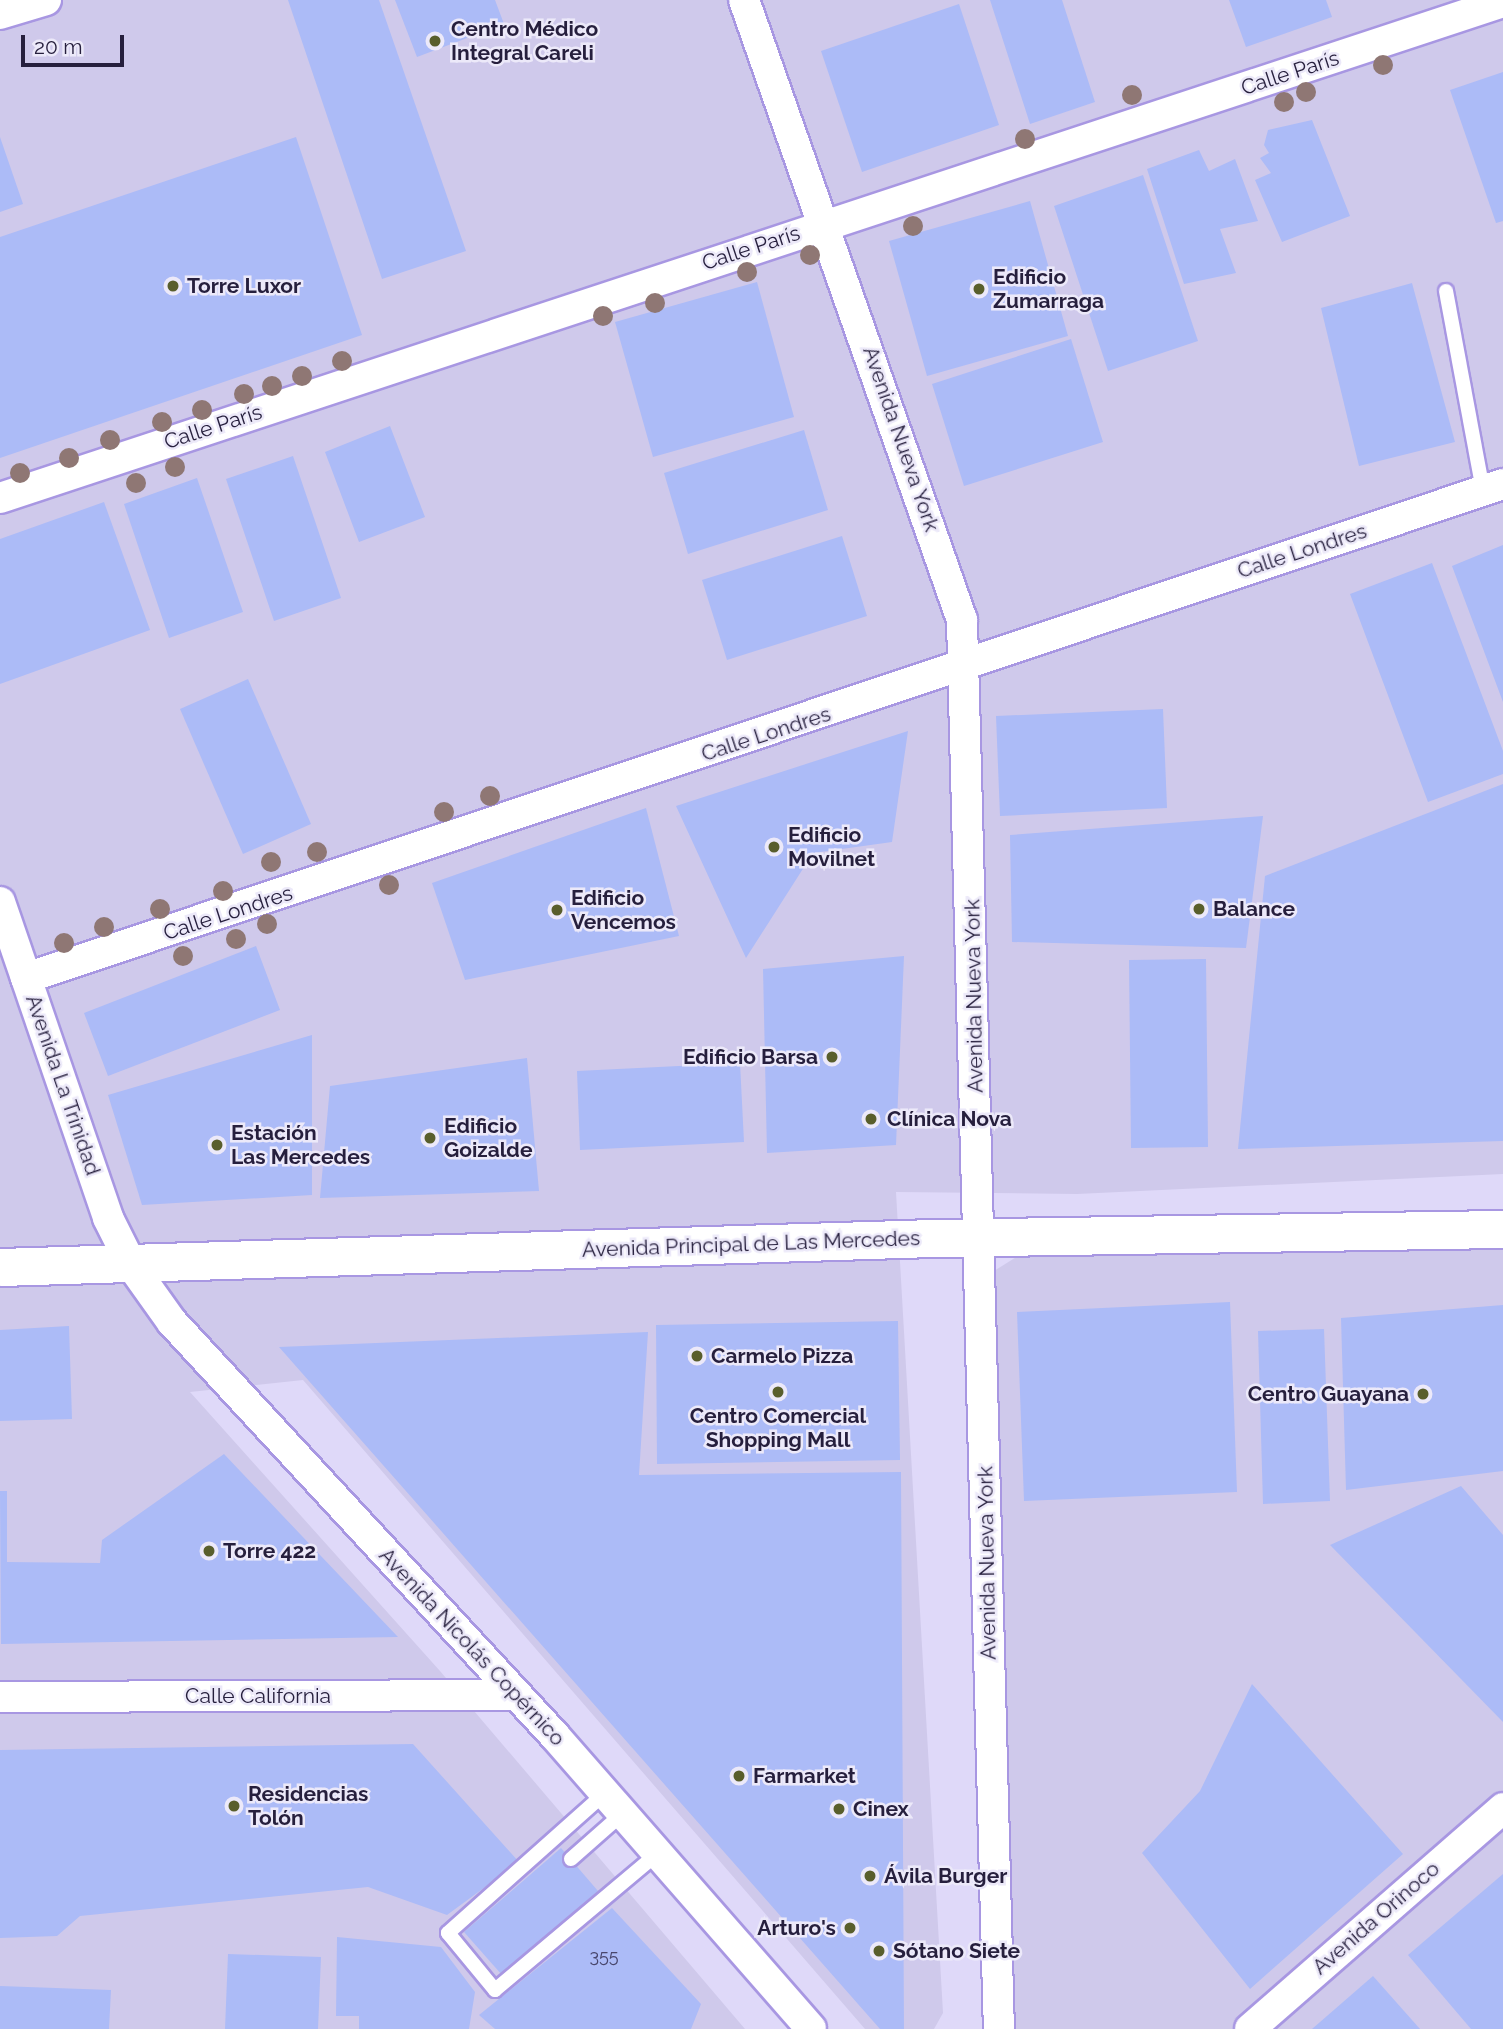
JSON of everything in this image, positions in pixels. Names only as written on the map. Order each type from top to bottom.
[{"type":"street","points":[[0,14],[46,0]]},
{"type":"street","name":"Avenida Nueva York","points":[[744,0],[827,222],[962,620],[996,2025]]},
{"type":"street","name":"Calle París","points":[[0,498],[827,222],[1503,2]]},
{"type":"street","name":"Calle Londres","points":[[26,978],[914,685],[964,660],[1493,487]]},
{"type":"street","name":"Avenida La Trinidad","points":[[3,918],[108,1219],[132,1266]]},
{"type":"street","name":"Avenida Principal de Las Mercedes","points":[[0,1267],[132,1266],[978,1238],[1503,1229]]},
{"type":"street","name":"Avenida Nicolás Copérnico","points":[[132,1266],[172,1322],[516,1695],[811,2029]]},
{"type":"street","name":"Calle California","points":[[0,1697],[516,1695]]},
{"type":"street","name":"Avenida Orinoco","points":[[1250,2029],[1503,1808]]},
{"type":"lane","points":[[1446,291],[1493,487]]},
{"type":"lane","points":[[613,1804],[448,1933],[495,1990],[657,1854]]},
{"type":"lane","points":[[571,1859],[613,1804]]},
{"type":"shaded area","points":[[0,0],[1503,0],[1503,1174],[1077,1194],[896,1192],[943,2013],[934,2029],[865,2029],[303,1380],[190,1392],[440,1671],[745,2029],[0,2029]]},
{"type":"shaded area","points":[[1503,1240],[1503,2029],[1012,2029],[994,1271],[1021,1254]]},
{"type":"building","points":[[288,0],[379,0],[466,251],[382,279]]},
{"type":"building","name":"Centro Médico Integral Careli","points":[[395,0],[495,0],[504,24],[417,57]]},
{"type":"building","points":[[990,0],[1062,0],[1095,102],[1030,124]]},
{"type":"building","points":[[1229,0],[1326,0],[1332,17],[1246,47]]},
{"type":"building","points":[[959,4],[999,125],[862,172],[821,51]]},
{"type":"building","points":[[1503,72],[1503,221],[1496,223],[1450,90]]},
{"type":"building","points":[[1312,120],[1350,216],[1282,242],[1255,180],[1271,173],[1260,158],[1269,153],[1264,145],[1268,130]]},
{"type":"building","points":[[0,137],[23,204],[0,212]]},
{"type":"building","name":"Torre Luxor","points":[[296,137],[362,335],[0,458],[0,237]]},
{"type":"building","points":[[1199,150],[1209,171],[1235,159],[1258,221],[1220,229],[1236,273],[1184,284],[1147,169]]},
{"type":"building","points":[[1143,175],[1198,341],[1108,371],[1054,206]]},
{"type":"building","name":"Edificio Zumarraga","points":[[1030,201],[1068,336],[927,376],[889,241]]},
{"type":"building","points":[[757,282],[794,417],[653,457],[615,322]]},
{"type":"building","points":[[1412,283],[1455,442],[1359,466],[1321,308]]},
{"type":"building","points":[[1071,339],[1103,442],[964,486],[932,384]]},
{"type":"building","points":[[390,426],[425,517],[359,542],[325,452]]},
{"type":"building","points":[[804,430],[828,510],[688,554],[664,473]]},
{"type":"building","points":[[293,456],[341,598],[274,621],[226,479]]},
{"type":"building","points":[[197,478],[243,612],[169,638],[124,504]]},
{"type":"building","points":[[104,502],[150,630],[0,684],[0,539]]},
{"type":"building","points":[[842,536],[867,616],[727,660],[702,580]]},
{"type":"building","points":[[1503,545],[1503,702],[1452,566]]},
{"type":"building","points":[[1432,563],[1503,751],[1503,774],[1428,802],[1350,594]]},
{"type":"building","points":[[248,679],[311,824],[243,854],[180,709]]},
{"type":"building","points":[[1163,709],[1167,808],[1000,816],[996,716]]},
{"type":"building","name":"Edificio Movilnet","points":[[908,731],[892,842],[813,853],[746,958],[676,806]]},
{"type":"building","points":[[1503,784],[1503,1141],[1238,1149],[1265,876]]},
{"type":"building","name":"Edificio Vencemos","points":[[646,808],[679,936],[465,980],[432,883]]},
{"type":"building","points":[[1263,816],[1246,948],[1012,942],[1010,835]]},
{"type":"building","points":[[256,946],[280,1010],[108,1076],[84,1013]]},
{"type":"building","name":"Edificio Barsa","points":[[904,956],[896,1145],[767,1153],[763,969]]},
{"type":"building","points":[[1206,959],[1208,1147],[1131,1148],[1129,960]]},
{"type":"building","name":"Estación Las Mercedes","points":[[312,1035],[312,1195],[142,1205],[108,1095]]},
{"type":"building","name":"Edificio Goizalde","points":[[527,1058],[539,1191],[320,1198],[330,1086]]},
{"type":"building","points":[[740,1063],[744,1142],[580,1150],[577,1071]]},
{"type":"building","points":[[1230,1302],[1237,1492],[1024,1501],[1017,1312]]},
{"type":"building","name":"Centro Guayana","points":[[1503,1305],[1503,1471],[1346,1490],[1341,1318]]},
{"type":"building","name":"Centro Comercial Shopping Mall","points":[[898,1321],[900,1460],[657,1464],[656,1325]]},
{"type":"building","points":[[69,1326],[72,1419],[0,1421],[0,1330]]},
{"type":"building","points":[[1324,1329],[1330,1501],[1263,1504],[1258,1331]]},
{"type":"building","points":[[648,1332],[639,1475],[901,1472],[904,2029],[880,2029],[279,1347]]},
{"type":"building","name":"Torre 422","points":[[224,1454],[398,1637],[1,1644],[0,1491],[7,1491],[7,1562],[100,1563],[102,1540]]},
{"type":"building","points":[[1461,1486],[1503,1535],[1503,1722],[1330,1545]]},
{"type":"building","points":[[1252,1684],[1403,1854],[1250,1989],[1142,1853],[1200,1791]]},
{"type":"building","name":"Residencias Tolón","points":[[413,1744],[519,1862],[447,1915],[368,1887],[80,1916],[57,1936],[0,1938],[0,1750]]},
{"type":"building","points":[[561,1848],[598,1891],[502,1975],[464,1932]]},
{"type":"building","points":[[1503,1874],[1503,2029],[1471,2029],[1408,1955]]},
{"type":"building","points":[[612,1908],[701,2004],[691,2029],[495,2029],[479,2015]]},
{"type":"building","points":[[337,1937],[441,1947],[475,1992],[469,2029],[359,2029],[359,2016],[336,2016]]},
{"type":"building","points":[[228,1954],[321,1957],[318,2029],[225,2029]]},
{"type":"building","points":[[1373,1976],[1420,2029],[1312,2029]]},
{"type":"building","points":[[0,1986],[111,1990],[109,2029],[0,2029]]},
{"type":"place","name":"Centro Médico Integral Careli","points":[[435,41]]},
{"type":"place","name":"Torre Luxor","points":[[173,286]]},
{"type":"place","name":"Edificio Zumarraga","points":[[979,289]]},
{"type":"place","name":"Edificio Movilnet","points":[[774,847]]},
{"type":"place","name":"Balance","points":[[1199,909]]},
{"type":"place","name":"Edificio Vencemos","points":[[557,910]]},
{"type":"place","name":"Edificio Barsa","points":[[832,1057]]},
{"type":"place","name":"Clínica Nova","points":[[871,1119]]},
{"type":"place","name":"Edificio Goizalde","points":[[430,1138]]},
{"type":"place","name":"Estación Las Mercedes","points":[[217,1145]]},
{"type":"place","name":"Carmelo Pizza","points":[[697,1356]]},
{"type":"place","name":"Centro Comercial Shopping Mall","points":[[778,1392]]},
{"type":"place","name":"Centro Guayana","points":[[1423,1394]]},
{"type":"place","name":"Torre 422","points":[[209,1551]]},
{"type":"place","name":"Farmarket","points":[[739,1776]]},
{"type":"place","name":"Residencias Tolón","points":[[234,1806]]},
{"type":"place","name":"Cinex","points":[[839,1809]]},
{"type":"place","name":"Ávila Burger","points":[[870,1876]]},
{"type":"place","name":"Arturo's","points":[[850,1928]]},
{"type":"place","name":"Sótano Siete","points":[[879,1951]]}]
